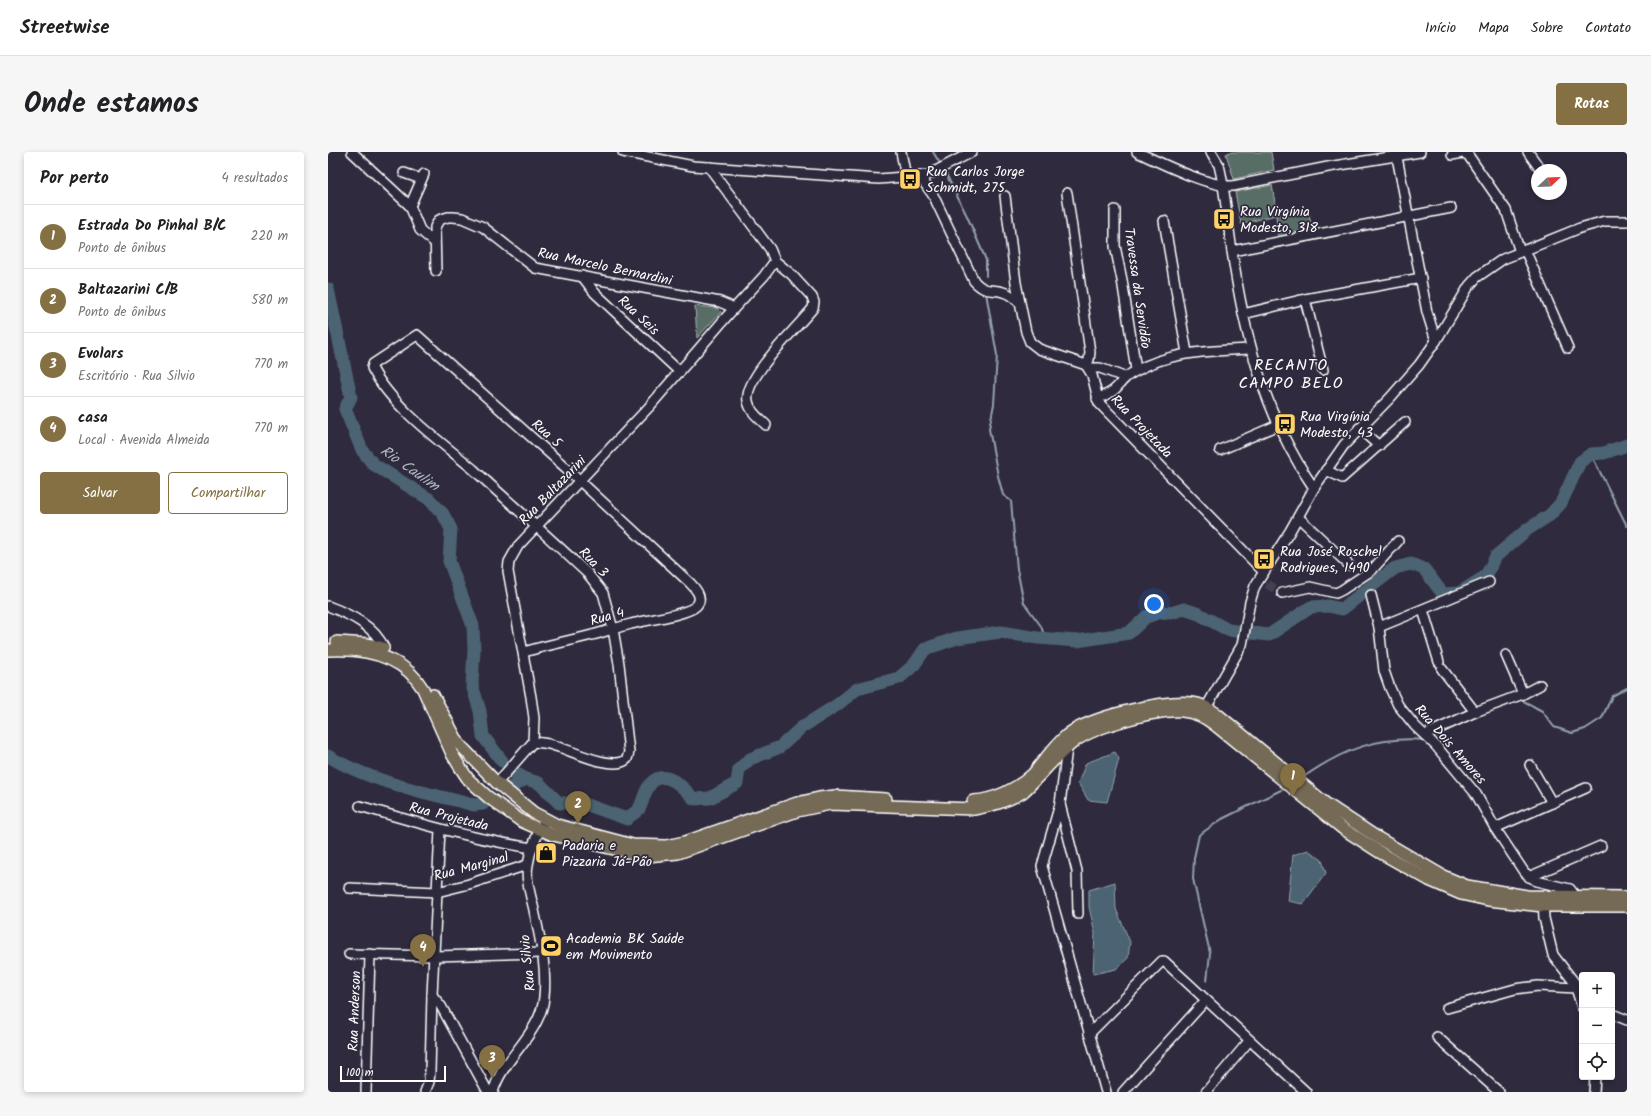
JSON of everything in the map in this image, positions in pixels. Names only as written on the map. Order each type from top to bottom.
[{"type":"main road","points":[[328,642],[352,642],[384,648],[409,662],[425,679],[459,744],[475,762],[522,806],[538,825],[572,829],[633,845],[666,846],[692,840],[797,803],[819,798],[846,797],[955,802],[981,800],[1002,794],[1014,788],[1032,775],[1068,735],[1089,722],[1105,716],[1172,703],[1193,703],[1342,828],[1380,853],[1429,880],[1461,894],[1488,900],[1579,902],[1627,906]]},
{"type":"main road","points":[[328,650],[363,651],[383,655],[405,667],[423,689],[452,754],[468,779],[500,805],[538,825],[553,835],[647,856],[678,853],[694,849],[797,812],[830,804],[974,808],[989,806],[1014,797],[1036,780],[1073,742],[1092,730],[1123,721],[1176,711],[1204,711]]},
{"type":"main road","points":[[464,773],[466,767],[475,762]]},
{"type":"main road","points":[[500,805],[506,803],[512,796]]},
{"type":"main road","points":[[1579,902],[1627,897]]},
{"type":"street","points":[[352,152],[410,206],[420,230],[434,242],[436,270]]},
{"type":"street","points":[[623,152],[709,168],[857,179],[920,177],[928,175],[972,152]]},
{"type":"street","points":[[901,152],[906,177]]},
{"type":"street","points":[[1137,152],[1185,173],[1224,186],[1233,186],[1396,154],[1420,152]]},
{"type":"street","points":[[1211,152],[1219,164],[1224,186],[1232,251],[1250,348],[1265,394],[1278,425],[1298,463],[1314,488]]},
{"type":"street","points":[[1528,152],[1537,164]]},
{"type":"street","points":[[1452,155],[1463,153],[1468,155],[1497,195],[1510,218],[1522,251],[1568,348]]},
{"type":"street","points":[[1396,154],[1427,312],[1436,341]]},
{"type":"street","points":[[709,168],[770,249],[775,261],[791,274],[812,297],[814,305],[811,311],[767,362],[748,388],[747,397],[750,407],[766,425]]},
{"type":"street","points":[[404,172],[422,176],[410,206]]},
{"type":"street","points":[[920,177],[933,195],[974,281],[987,290],[1005,292],[1019,302]]},
{"type":"street","name":"Rua Projetada","points":[[1067,193],[1089,346],[1089,360],[1087,367],[1092,375],[1097,399],[1103,409],[1263,578]]},
{"type":"street","points":[[1005,196],[1016,283],[1027,338],[1033,346],[1056,356],[1087,367],[1100,368],[1124,377]]},
{"type":"street","points":[[1232,251],[1450,208]]},
{"type":"street","name":"Travessa da Servidão","points":[[1115,210],[1115,246],[1122,280],[1136,370]]},
{"type":"street","name":"Rua Marcelo Bernardini","points":[[434,242],[435,227],[439,220],[448,217],[462,218],[490,232],[535,268],[720,302],[734,308]]},
{"type":"street","points":[[1164,221],[1187,353]]},
{"type":"street","points":[[1204,711],[1240,650],[1245,633],[1252,594],[1263,578],[1314,488],[1344,445],[1390,398],[1419,365],[1436,341],[1469,286],[1477,277],[1495,263],[1522,251],[1592,224],[1605,221],[1627,221]]},
{"type":"street","name":"Rua Baltazarini","points":[[533,742],[534,718],[524,652],[508,571],[513,553],[649,407],[734,308],[764,276],[775,261]]},
{"type":"street","name":"Rua Seis","points":[[582,276],[595,293],[680,372]]},
{"type":"street","points":[[1243,314],[1305,299],[1421,278]]},
{"type":"street","points":[[1005,292],[1016,283]]},
{"type":"street","points":[[1305,299],[1323,370]]},
{"type":"street","name":"Rua 3","points":[[417,335],[372,367],[379,380],[395,399],[536,527],[597,584],[603,593],[613,629],[619,664],[629,752],[627,759],[618,763],[602,762],[548,744],[533,742]]},
{"type":"street","name":"Rua 5","points":[[417,335],[694,587],[699,596],[696,606]]},
{"type":"street","points":[[1097,399],[1114,389],[1124,377],[1136,370],[1168,358],[1187,353],[1250,348]]},
{"type":"street","points":[[1326,470],[1342,478],[1405,422]]},
{"type":"street","points":[[1220,450],[1278,425]]},
{"type":"street","points":[[1359,428],[1379,446]]},
{"type":"street","points":[[1298,517],[1350,565]]},
{"type":"street","points":[[1282,593],[1310,587],[1336,593],[1372,570],[1398,541]]},
{"type":"street","points":[[1379,627],[1489,582]]},
{"type":"street","name":"Rua Dois Amores","points":[[1371,595],[1379,627],[1382,664],[1391,692],[1406,716],[1425,735],[1476,794],[1495,828],[1524,872],[1529,877]]},
{"type":"street","points":[[328,606],[348,614],[369,628],[379,638],[384,648]]},
{"type":"street","name":"Rua 4","points":[[524,652],[684,612],[696,606]]},
{"type":"street","points":[[1423,610],[1441,665],[1475,712]]},
{"type":"street","points":[[1506,655],[1523,694]]},
{"type":"street","points":[[1425,735],[1475,712],[1523,694],[1540,685]]},
{"type":"street","points":[[497,783],[533,742]]},
{"type":"street","points":[[1067,748],[1060,804],[1042,866],[1106,1092]]},
{"type":"street","points":[[1530,765],[1552,803]]},
{"type":"street","points":[[1495,828],[1586,788]]},
{"type":"street","points":[[1060,804],[1077,871],[1078,914]]},
{"type":"street","name":"Rua Projetada","points":[[360,806],[440,830],[493,842],[533,846]]},
{"type":"street","name":"Rua Silvio","points":[[494,1092],[500,1077],[541,1012],[545,980],[542,953],[528,882],[527,865],[538,825]]},
{"type":"street","points":[[425,1092],[429,1082],[430,1072],[440,830]]},
{"type":"street","points":[[1529,877],[1601,846]]},
{"type":"street","name":"Rua Marginal","points":[[349,888],[437,892],[469,884],[527,865]]},
{"type":"street","points":[[1529,877],[1539,882],[1570,889],[1579,902]]},
{"type":"street","points":[[1543,902],[1553,955],[1579,991]]},
{"type":"street","points":[[349,954],[435,956],[542,953]]},
{"type":"street","name":"Rua Anderson","points":[[366,1092],[370,954]]},
{"type":"street","points":[[1089,1034],[1162,961],[1164,961],[1306,1092]]},
{"type":"street","points":[[1447,1008],[1514,989],[1538,986],[1579,991]]},
{"type":"street","points":[[432,995],[441,1006],[488,1092]]},
{"type":"street","points":[[1123,1092],[1206,1000]]},
{"type":"street","points":[[1615,1015],[1627,1020]]},
{"type":"street","points":[[1437,1037],[1499,1092]]},
{"type":"street","points":[[1206,1092],[1250,1041]]},
{"type":"street","points":[[1594,1092],[1595,1080]]},
{"type":"street","points":[[1291,1092],[1298,1084]]},
{"type":"green space","points":[[1230,152],[1271,152],[1274,170],[1234,179],[1226,154]]},
{"type":"green space","points":[[1272,185],[1277,215],[1308,209],[1312,230],[1278,238],[1276,215],[1241,224],[1235,192]]},
{"type":"green space","points":[[695,306],[717,308],[721,312],[697,338]]},
{"type":"water","points":[[1115,752],[1119,759],[1107,802],[1088,800],[1078,783],[1086,763]]},
{"type":"water","points":[[1308,850],[1322,860],[1326,873],[1303,904],[1288,901],[1293,855]]},
{"type":"water","points":[[1115,882],[1116,909],[1130,942],[1128,958],[1116,969],[1093,974],[1095,933],[1089,907],[1089,890]]},
{"type":"waterway","points":[[933,152],[941,165]]},
{"type":"waterway","points":[[944,170],[967,216],[986,260],[986,276]]},
{"type":"waterway","name":"Rio Caulim","points":[[328,289],[351,397],[345,409],[362,450],[373,464],[429,499],[443,514],[451,529],[449,561],[473,626],[474,650],[472,685],[480,711],[483,736],[502,761]]},
{"type":"waterway","points":[[986,293],[997,355],[994,404],[989,429],[1003,495],[1011,501],[1017,569],[1024,603],[1041,626],[1045,638]]},
{"type":"waterway","points":[[514,772],[526,779],[539,783],[559,803],[582,803],[627,819],[639,809],[649,786],[655,780],[661,778],[673,780],[685,789],[694,799],[710,798],[737,783],[739,769],[750,759],[780,747],[802,727],[837,705],[857,689],[899,678],[914,665],[925,649],[957,638],[1001,632],[1038,638],[1077,641],[1129,633],[1146,617],[1161,612],[1171,613],[1184,609],[1199,614],[1228,630],[1269,635],[1311,607],[1328,606],[1342,609],[1395,568],[1411,564],[1424,569],[1443,594],[1459,593],[1486,576],[1496,556],[1528,529],[1550,515],[1561,503],[1580,462],[1591,454],[1604,453],[1627,445]]},
{"type":"waterway","points":[[1591,454],[1627,526]]},
{"type":"waterway","points":[[1520,699],[1542,711],[1554,727],[1572,733],[1585,729],[1602,718],[1612,696],[1627,688]]},
{"type":"waterway","points":[[1305,776],[1334,758],[1362,746],[1392,740],[1426,740]]},
{"type":"waterway","points":[[328,756],[363,773],[399,786],[474,805],[483,804]]},
{"type":"waterway","points":[[513,786],[526,779]]},
{"type":"waterway","points":[[1207,981],[1210,953],[1193,879],[1194,858],[1199,835],[1222,819],[1281,790]]},
{"type":"tunnel","points":[[1267,584],[1282,593]]},
{"type":"place","name":"Rua Carlos Jorge Schmidt, 275","points":[[910,179]]},
{"type":"place","name":"Rua Virgínia Modesto, 318","points":[[1224,219]]},
{"type":"place","name":"Rua Virgínia Modesto, 43","points":[[1285,424]]},
{"type":"place","name":"Rua José Roschel Rodrigues, 1490","points":[[1264,559]]},
{"type":"place","name":"Estrada Do Pinhal B/C","points":[[1293,796]]},
{"type":"place","name":"Baltazarini C/B","points":[[578,824]]},
{"type":"place","name":"Padaria e Pizzaria Já-Pão","points":[[546,853]]},
{"type":"place","name":"Academia BK Saúde em Movimento","points":[[551,946]]},
{"type":"place","name":"casa","points":[[423,967]]},
{"type":"place","name":"Evolars","points":[[492,1078]]},
{"type":"district","name":"RECANTO CAMPO BELO","points":[[1291,373]]}]
